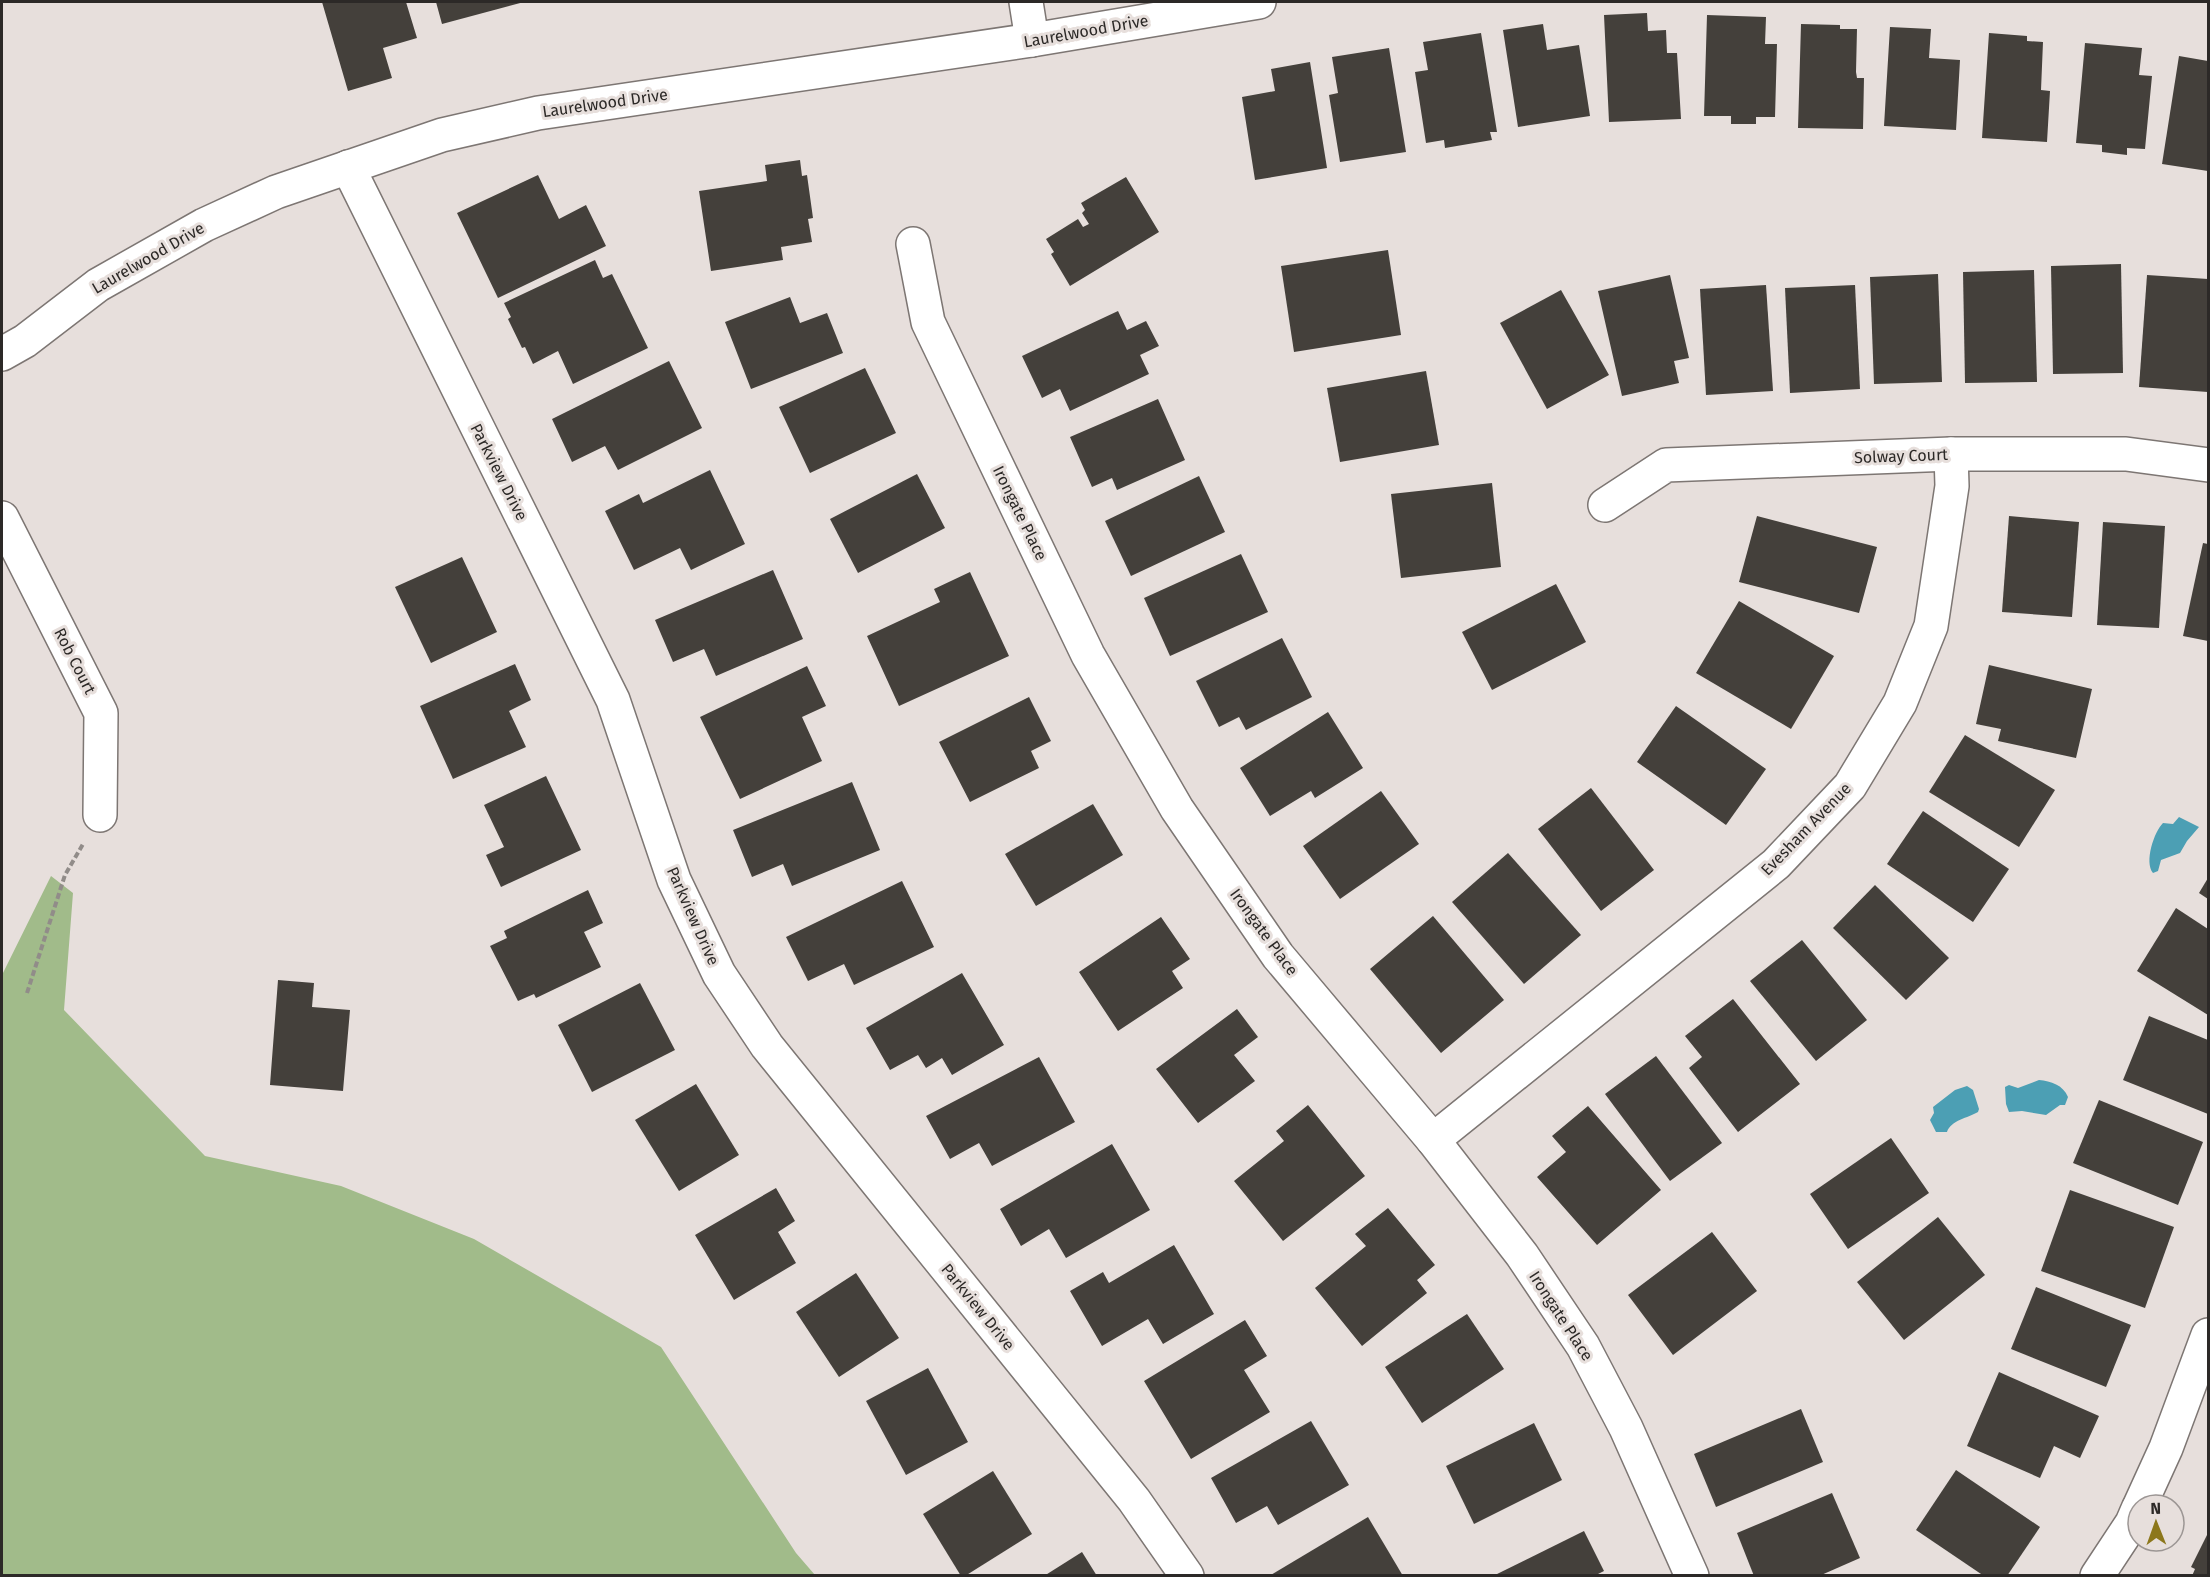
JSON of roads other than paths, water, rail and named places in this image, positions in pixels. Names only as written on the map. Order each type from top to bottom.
[{"type":"street","points":[[1026,2],[1032,40]]},
{"type":"street","name":"Laurelwood Drive","points":[[2,354],[26,341],[98,285],[204,225],[276,192],[442,135],[538,113],[1032,40],[1259,2]]},
{"type":"street","name":"Parkview Drive","points":[[348,167],[613,700],[674,880],[719,974],[767,1046],[1134,1500],[1187,1575]]},
{"type":"street","name":"Irongate Place","points":[[913,244],[928,322],[1089,655],[1132,732],[1178,809],[1278,956],[1433,1140],[1522,1255],[1583,1346],[1626,1428],[1692,1575]]},
{"type":"street","name":"Evesham Avenue","points":[[1433,1140],[1776,864],[1850,786],[1900,703],[1930,626],[1952,486],[1950,454]]},
{"type":"street","name":"Solway Court","points":[[1605,505],[1666,465],[1950,454],[2126,454],[2208,465]]},
{"type":"street","name":"Rob Court","points":[[2,518],[101,713],[100,815]]},
{"type":"street","points":[[2145,1493],[2166,1448],[2208,1335]]},
{"type":"street","points":[[2097,1575],[2126,1532]]},
{"type":"water","points":[[2179,817],[2199,827],[2180,853],[2161,860],[2158,871],[2153,873],[2150,868],[2150,855],[2156,833],[2163,823],[2173,824]]},
{"type":"water","points":[[2039,1080],[2063,1089],[2068,1097],[2065,1105],[2060,1105],[2046,1115],[2022,1111],[2009,1112],[2005,1087],[2009,1085],[2018,1088]]},
{"type":"water","points":[[1967,1086],[1973,1090],[1978,1112],[1956,1122],[1947,1132],[1936,1132],[1930,1120],[1934,1113],[1933,1107],[1955,1090]]}]
